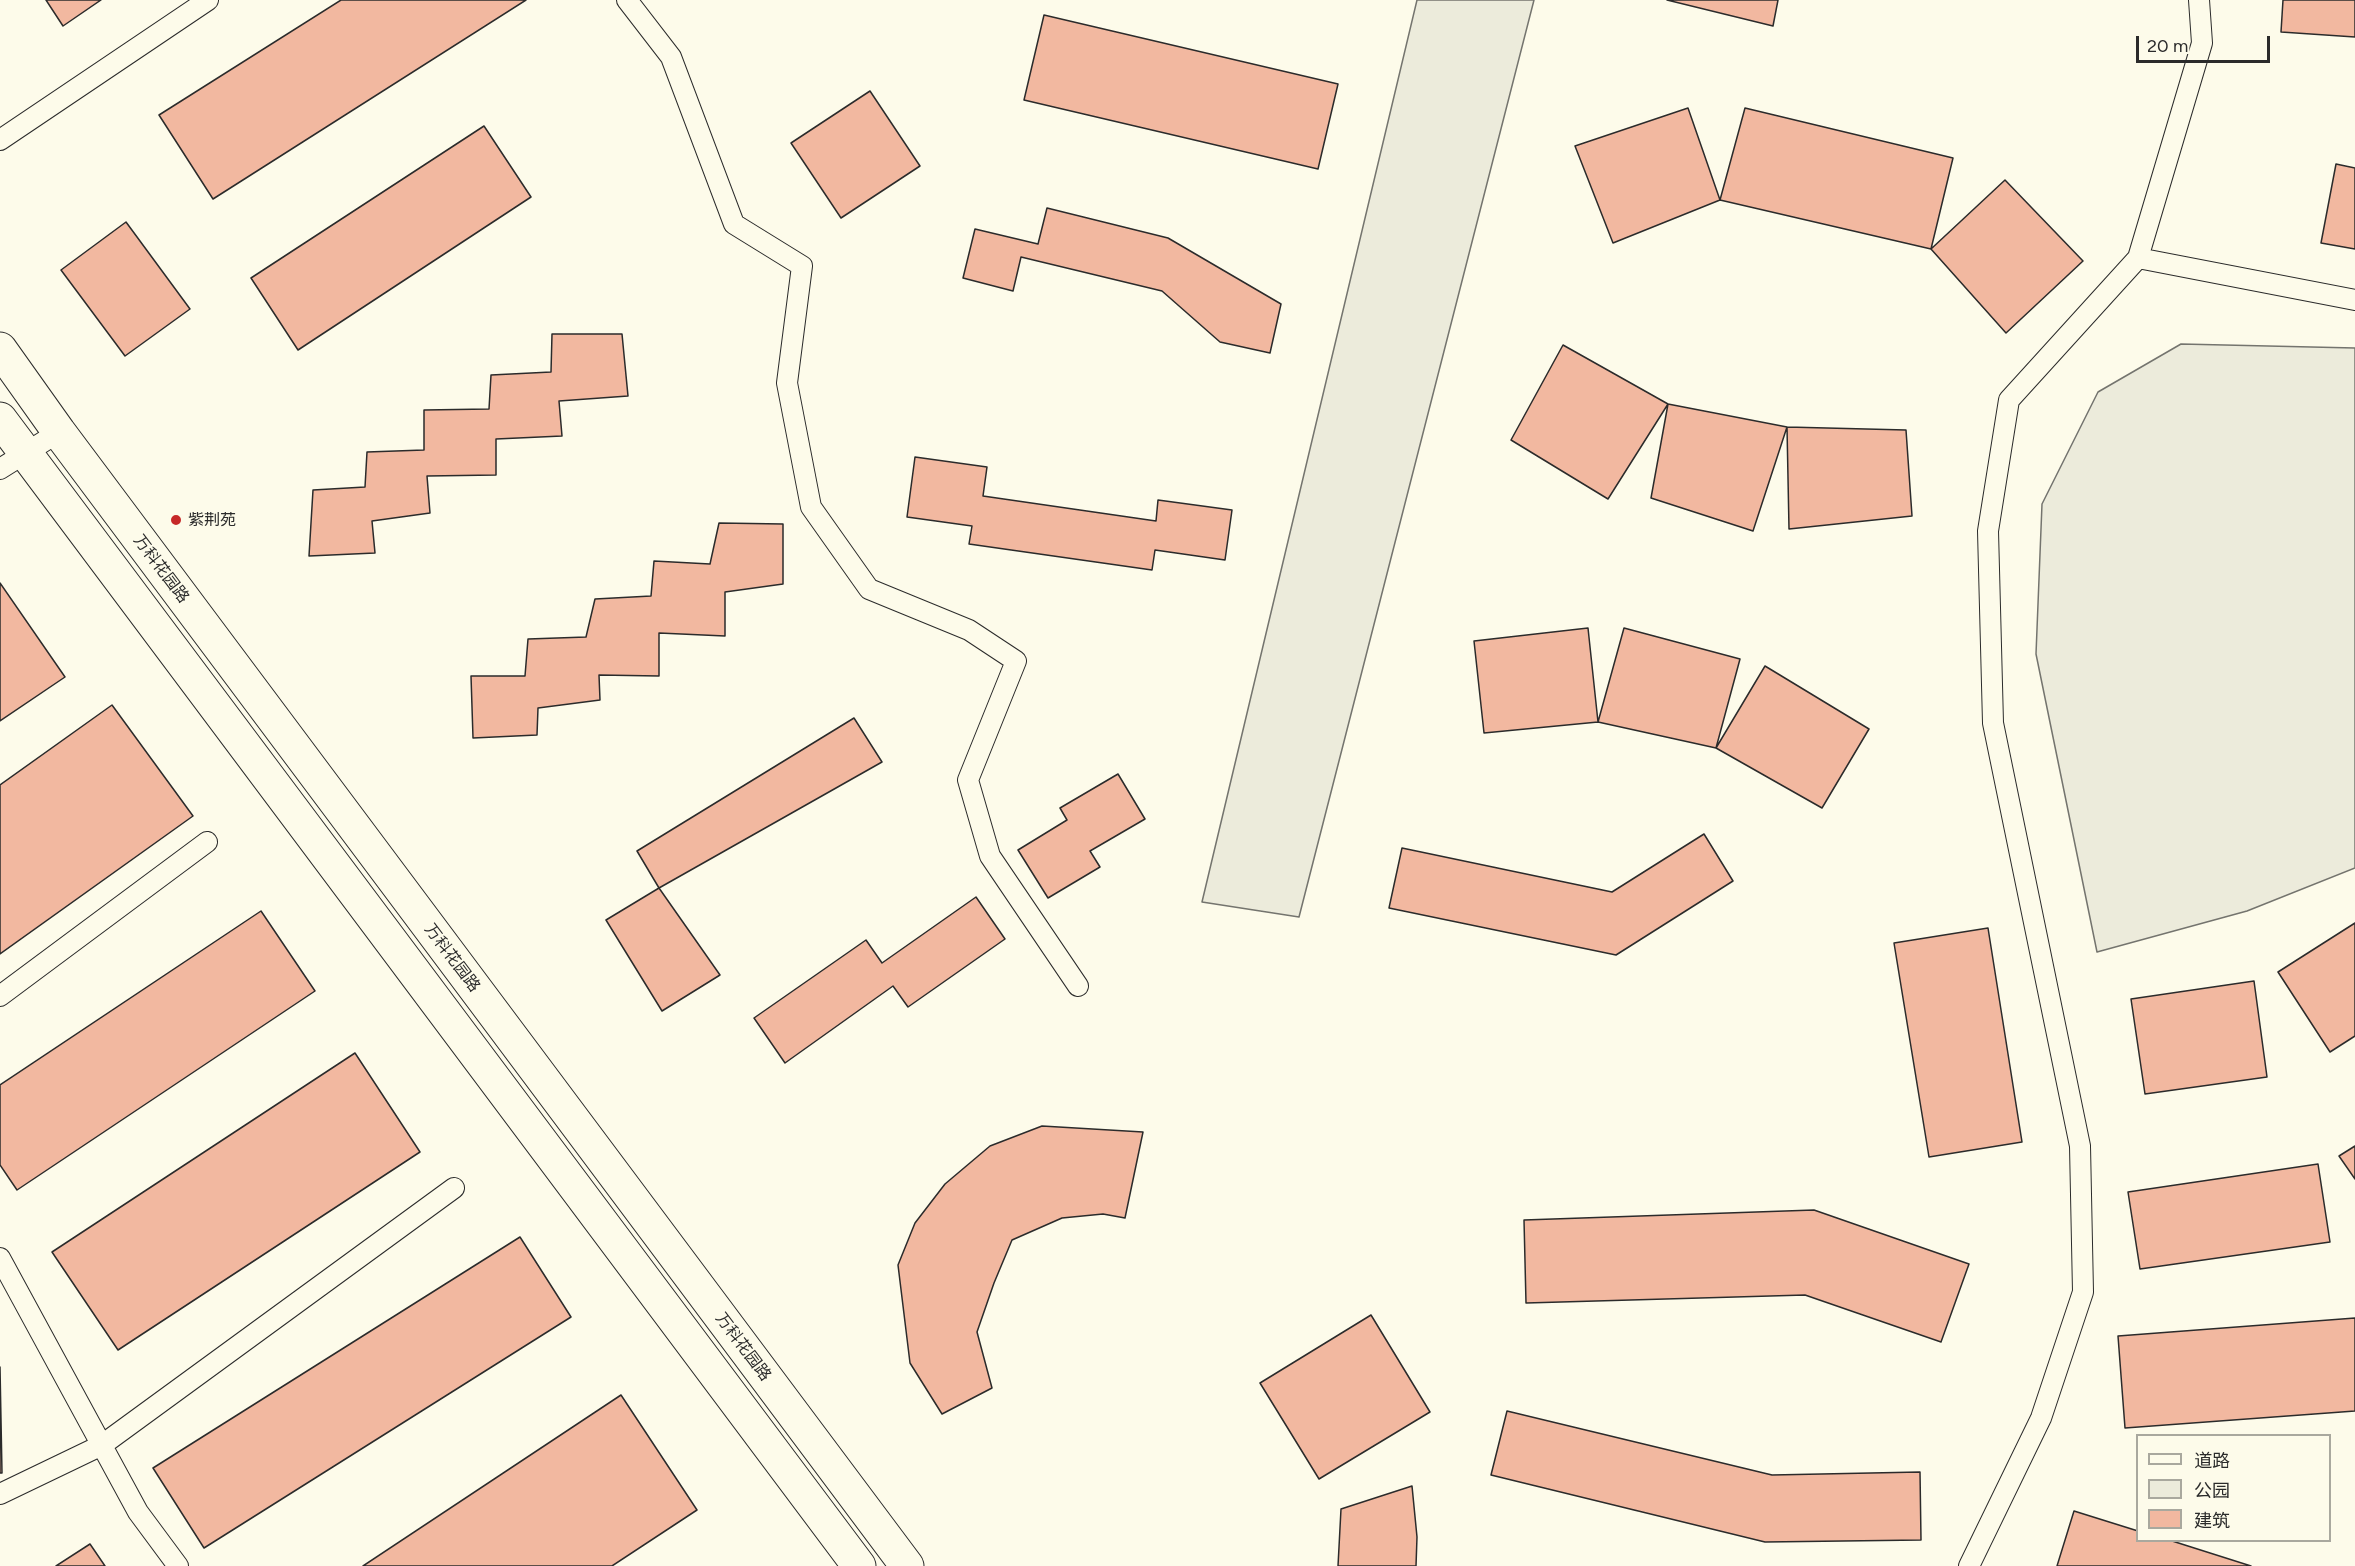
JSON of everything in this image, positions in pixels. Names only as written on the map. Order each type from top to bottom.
[{"type":"street","name":"万科花园路","points":[[0,349],[59,432],[907,1566]]},
{"type":"street","points":[[0,419],[12,461],[853,1564]]},
{"type":"lane","points":[[0,140],[208,0]]},
{"type":"lane","points":[[627,0],[671,57],[734,224],[802,266],[787,383],[811,507],[869,589],[969,630],[1016,661],[968,780],[990,856],[1078,986]]},
{"type":"lane","points":[[1968,1566],[2041,1418],[2083,1292],[2080,1146],[1994,723],[1988,531],[2009,400],[2138,258],[2202,44],[2199,0]]},
{"type":"lane","points":[[2138,258],[2355,300]]},
{"type":"lane","points":[[12,461],[59,432]]},
{"type":"lane","points":[[0,996],[207,842]]},
{"type":"lane","points":[[0,1494],[102,1445],[454,1188]]},
{"type":"lane","points":[[0,1258],[138,1512],[178,1566]]},
{"type":"lane","points":[[853,1564],[886,1538]]},
{"type":"green space","points":[[1417,0],[1534,0],[1299,917],[1202,902]]},
{"type":"green space","points":[[2181,344],[2355,348],[2355,868],[2247,911],[2097,952],[2036,654],[2042,504],[2098,392]]},
{"type":"building","points":[[46,0],[101,0],[63,26]]},
{"type":"building","points":[[341,0],[526,0],[213,199],[159,115]]},
{"type":"building","points":[[1667,0],[1778,0],[1773,26]]},
{"type":"building","points":[[2283,0],[2355,0],[2355,37],[2281,32]]},
{"type":"building","points":[[1044,15],[1338,84],[1318,169],[1024,100]]},
{"type":"building","points":[[870,91],[920,166],[841,218],[791,143]]},
{"type":"building","points":[[1688,108],[1720,200],[1613,243],[1575,146]]},
{"type":"building","points":[[1745,108],[1953,158],[1931,249],[1720,200]]},
{"type":"building","points":[[484,126],[531,197],[298,350],[251,278]]},
{"type":"building","points":[[2336,164],[2355,168],[2355,249],[2321,243]]},
{"type":"building","points":[[2005,180],[2083,261],[2006,333],[1931,249]]},
{"type":"building","points":[[1047,208],[1168,238],[1281,304],[1270,353],[1220,342],[1162,291],[1021,257],[1013,291],[963,278],[975,229],[1038,244]]},
{"type":"building","points":[[126,222],[190,309],[125,356],[61,270]]},
{"type":"building","points":[[552,334],[622,334],[628,396],[559,401],[562,436],[496,439],[496,475],[427,476],[430,513],[372,521],[375,553],[309,556],[313,490],[365,487],[367,452],[424,450],[424,410],[489,409],[491,375],[551,372]]},
{"type":"building","points":[[1563,345],[1668,404],[1608,499],[1511,440]]},
{"type":"building","points":[[1668,404],[1787,427],[1753,531],[1651,498]]},
{"type":"building","points":[[1787,427],[1906,430],[1912,516],[1789,529]]},
{"type":"building","points":[[915,457],[987,467],[983,496],[1156,521],[1158,500],[1232,510],[1225,560],[1155,550],[1152,570],[969,544],[972,526],[907,517]]},
{"type":"building","points":[[719,523],[783,524],[783,584],[725,592],[725,636],[659,633],[659,676],[599,675],[600,700],[538,708],[537,735],[473,738],[471,676],[525,676],[528,639],[586,637],[595,599],[651,596],[654,561],[710,564]]},
{"type":"building","points":[[0,583],[65,677],[0,721]]},
{"type":"building","points":[[1588,628],[1598,722],[1484,733],[1474,641]]},
{"type":"building","points":[[1624,628],[1740,659],[1716,748],[1598,722]]},
{"type":"building","points":[[1765,666],[1869,729],[1822,808],[1716,748]]},
{"type":"building","points":[[112,705],[193,816],[0,954],[0,785]]},
{"type":"building","points":[[854,718],[882,762],[659,888],[637,851]]},
{"type":"building","points":[[1118,774],[1145,819],[1090,851],[1100,867],[1048,898],[1018,850],[1067,820],[1060,808]]},
{"type":"building","points":[[1704,834],[1733,881],[1616,955],[1389,908],[1402,848],[1612,892]]},
{"type":"building","points":[[659,888],[720,975],[662,1011],[606,920]]},
{"type":"building","points":[[976,897],[1005,939],[908,1007],[893,986],[785,1063],[754,1018],[866,940],[882,963]]},
{"type":"building","points":[[261,911],[315,991],[17,1190],[0,1165],[0,1085]]},
{"type":"building","points":[[2355,923],[2355,1036],[2330,1052],[2278,972]]},
{"type":"building","points":[[1988,928],[2022,1142],[1929,1157],[1894,943]]},
{"type":"building","points":[[2254,981],[2267,1077],[2145,1094],[2131,999]]},
{"type":"building","points":[[355,1053],[420,1152],[118,1350],[52,1252]]},
{"type":"building","points":[[1042,1126],[1143,1132],[1125,1218],[1103,1214],[1062,1218],[1012,1240],[977,1332],[992,1388],[942,1414],[910,1363],[898,1265],[915,1223],[945,1184],[990,1146]]},
{"type":"building","points":[[2355,1146],[2355,1179],[2339,1156]]},
{"type":"building","points":[[2318,1164],[2330,1242],[2140,1269],[2128,1192]]},
{"type":"building","points":[[1814,1210],[1969,1264],[1941,1342],[1805,1295],[1526,1303],[1524,1220]]},
{"type":"building","points":[[520,1237],[571,1317],[204,1548],[153,1468]]},
{"type":"building","points":[[1371,1315],[1430,1412],[1319,1479],[1260,1383]]},
{"type":"building","points":[[2355,1318],[2355,1411],[2125,1428],[2118,1336]]},
{"type":"building","points":[[0,1367],[2,1473],[0,1473]]},
{"type":"building","points":[[621,1395],[697,1510],[612,1566],[363,1566]]},
{"type":"building","points":[[1507,1411],[1772,1475],[1920,1472],[1921,1540],[1765,1542],[1491,1475]]},
{"type":"building","points":[[1412,1486],[1417,1537],[1416,1566],[1338,1566],[1341,1509]]},
{"type":"building","points":[[2074,1511],[2136,1530],[2136,1542],[2175,1542],[2251,1566],[2057,1566]]},
{"type":"building","points":[[90,1544],[105,1566],[56,1566]]},
{"type":"place","name":"紫荆苑","points":[[176,520]]}]
